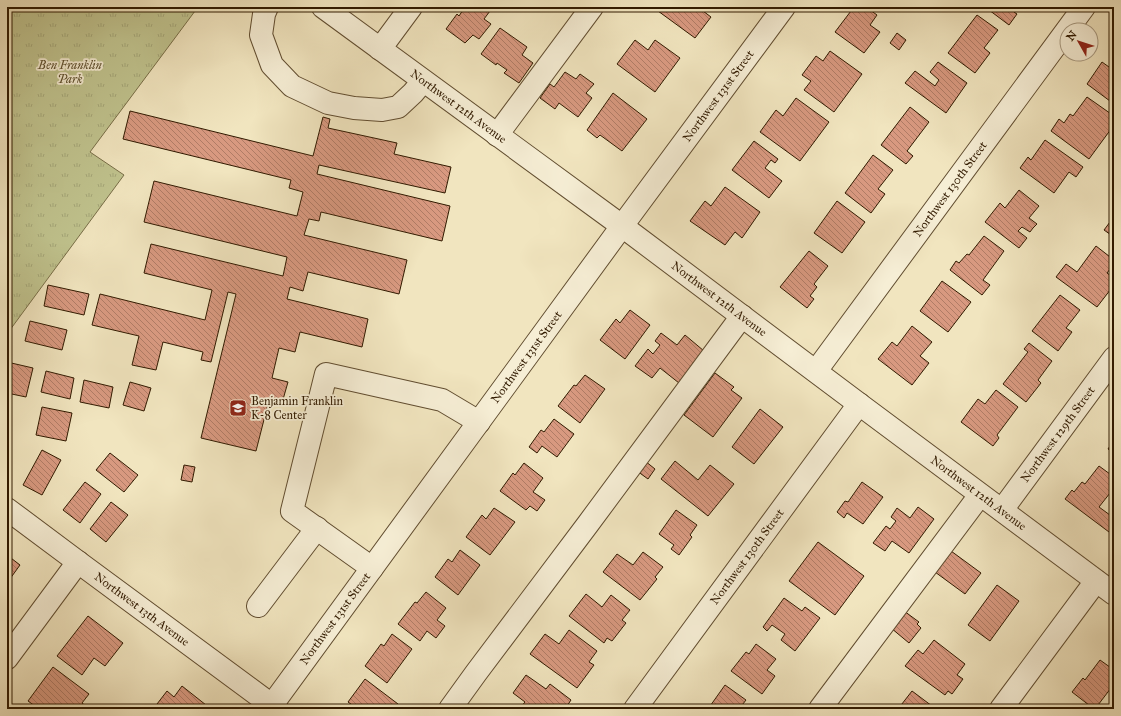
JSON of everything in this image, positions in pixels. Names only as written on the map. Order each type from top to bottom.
[{"type":"street","points":[[267,7],[264,14],[261,35],[272,65],[292,86],[328,103],[354,108],[382,110],[398,107],[414,93],[423,80]]},
{"type":"street","name":"Northwest 12th Avenue","points":[[323,7],[622,226],[1114,594]]},
{"type":"street","points":[[380,49],[411,7]]},
{"type":"street","points":[[497,135],[592,7]]},
{"type":"street","name":"Northwest 131st Street","points":[[273,708],[372,568],[784,7]]},
{"type":"street","name":"Northwest 130th Street","points":[[816,372],[1084,7]]},
{"type":"street","points":[[450,709],[598,512],[742,316]]},
{"type":"street","name":"Northwest 129th Street","points":[[1002,510],[1114,358]]},
{"type":"street","points":[[372,568],[292,511],[326,374],[442,400],[479,422]]},
{"type":"street","name":"Northwest 130th Street","points":[[635,709],[859,404]]},
{"type":"street","points":[[820,709],[980,495]]},
{"type":"street","name":"Northwest 13th Avenue","points":[[7,509],[273,708]]},
{"type":"street","points":[[258,606],[317,528]]},
{"type":"street","points":[[7,658],[78,562]]},
{"type":"street","points":[[1001,709],[1096,581]]},
{"type":"green space","name":"Ben Franklin Park","points":[[7,7],[198,7],[90,152],[124,175],[7,334]]},
{"type":"building","points":[[465,7],[493,7],[484,19],[491,24],[479,39],[473,35],[465,43],[446,29],[457,14],[459,16]]},
{"type":"building","points":[[661,7],[706,7],[703,11],[711,17],[695,38],[658,11]]},
{"type":"building","points":[[854,7],[866,7],[877,15],[870,25],[880,32],[864,53],[835,32]]},
{"type":"building","points":[[985,7],[1018,7],[1014,12],[1017,14],[1009,25]]},
{"type":"building","points":[[977,15],[998,30],[984,48],[990,53],[975,73],[948,53]]},
{"type":"building","points":[[500,28],[527,47],[522,55],[533,63],[519,83],[504,73],[507,70],[497,63],[496,65],[481,54]]},
{"type":"building","points":[[897,33],[906,40],[899,50],[890,43]]},
{"type":"building","points":[[635,40],[648,50],[655,40],[680,58],[655,92],[617,64]]},
{"type":"building","points":[[830,51],[862,74],[834,112],[804,90],[811,81],[802,75],[816,56],[823,61]]},
{"type":"building","points":[[1114,61],[1114,104],[1087,84],[1102,62],[1109,67]]},
{"type":"building","points":[[938,62],[967,83],[946,113],[905,83],[915,71],[935,86],[939,80],[930,72]]},
{"type":"building","points":[[565,72],[576,79],[580,74],[594,84],[586,93],[592,98],[578,117],[559,103],[555,109],[540,98],[550,84],[554,87]]},
{"type":"building","points":[[613,93],[647,119],[622,151],[600,135],[597,138],[587,130]]},
{"type":"building","points":[[1087,97],[1114,116],[1114,125],[1089,159],[1051,131],[1059,119],[1064,123],[1070,114],[1073,116]]},
{"type":"building","points":[[796,98],[829,122],[800,161],[760,132],[776,110],[783,116]]},
{"type":"building","points":[[910,107],[929,122],[907,151],[913,156],[906,164],[881,145]]},
{"type":"building","points":[[130,111],[313,156],[323,117],[330,119],[328,128],[397,143],[394,154],[451,167],[445,193],[319,165],[317,174],[450,206],[442,241],[321,212],[319,221],[309,219],[304,235],[407,260],[399,294],[308,272],[303,291],[290,287],[287,299],[368,319],[362,347],[300,332],[295,352],[279,348],[272,378],[288,382],[282,403],[269,400],[256,451],[201,438],[236,294],[228,292],[211,362],[201,360],[203,352],[163,342],[156,370],[132,365],[139,336],[92,325],[100,294],[205,320],[212,290],[144,273],[151,244],[283,276],[287,257],[144,222],[154,181],[297,216],[303,192],[289,188],[291,180],[123,139]]},
{"type":"building","points":[[1045,140],[1083,167],[1076,177],[1069,172],[1054,193],[1020,168],[1028,157],[1031,160]]},
{"type":"building","points":[[754,141],[778,159],[775,163],[771,160],[765,168],[782,181],[769,198],[732,170]]},
{"type":"building","points":[[873,155],[893,170],[878,189],[885,194],[871,213],[845,193]]},
{"type":"building","points":[[725,187],[760,212],[742,238],[735,232],[725,245],[690,221],[705,201],[711,206]]},
{"type":"building","points":[[1019,190],[1039,206],[1029,218],[1037,224],[1030,232],[1022,227],[1018,231],[1027,238],[1019,248],[985,222],[1000,203],[1005,208]]},
{"type":"building","points":[[837,201],[865,222],[842,253],[814,233]]},
{"type":"building","points":[[1114,218],[1114,237],[1104,230]]},
{"type":"building","points":[[984,236],[1004,251],[983,280],[990,285],[982,295],[950,270],[956,261],[959,263],[967,254],[969,255]]},
{"type":"building","points":[[1096,246],[1114,260],[1114,264],[1107,273],[1114,278],[1114,285],[1097,307],[1056,277],[1066,264],[1077,272]]},
{"type":"building","points":[[809,251],[828,266],[814,284],[817,287],[810,296],[814,299],[807,308],[780,287]]},
{"type":"building","points":[[942,281],[971,302],[948,332],[920,311]]},
{"type":"building","points":[[48,285],[89,294],[84,315],[44,306]]},
{"type":"building","points":[[1060,295],[1080,310],[1066,328],[1072,332],[1058,351],[1032,331]]},
{"type":"building","points":[[630,310],[650,325],[625,359],[600,340],[616,319],[620,323]]},
{"type":"building","points":[[30,321],[67,330],[62,350],[25,341]]},
{"type":"building","points":[[912,326],[932,342],[920,356],[929,363],[912,385],[878,359],[892,342],[897,346]]},
{"type":"building","points":[[661,333],[677,345],[685,335],[704,351],[679,383],[660,368],[652,378],[635,366],[648,349],[653,354],[660,345],[655,341]]},
{"type":"building","points":[[1029,343],[1052,361],[1038,380],[1041,383],[1026,402],[1003,384],[1028,352],[1024,349]]},
{"type":"building","points":[[7,362],[33,368],[26,397],[7,393]]},
{"type":"building","points":[[46,371],[74,378],[70,399],[41,392]]},
{"type":"building","points":[[715,373],[734,387],[731,390],[742,398],[713,437],[684,415]]},
{"type":"building","points":[[585,375],[605,389],[580,423],[558,406],[574,385],[576,386]]},
{"type":"building","points":[[84,380],[113,387],[109,408],[80,402]]},
{"type":"building","points":[[130,382],[151,388],[144,411],[123,405]]},
{"type":"building","points":[[996,390],[1018,407],[997,435],[999,438],[993,446],[961,422],[978,399],[985,404]]},
{"type":"building","points":[[42,407],[72,413],[66,441],[36,435]]},
{"type":"building","points":[[760,409],[783,427],[754,464],[732,447]]},
{"type":"building","points":[[554,419],[574,434],[557,457],[542,446],[537,453],[529,447],[541,430],[544,432]]},
{"type":"building","points":[[1114,440],[1114,453],[1108,449]]},
{"type":"building","points":[[42,450],[61,460],[42,495],[23,485]]},
{"type":"building","points":[[110,453],[138,475],[124,492],[96,470]]},
{"type":"building","points":[[645,461],[655,469],[648,479],[637,471]]},
{"type":"building","points":[[675,461],[698,480],[710,465],[734,484],[708,516],[661,479]]},
{"type":"building","points":[[524,463],[543,478],[533,492],[545,500],[537,511],[530,506],[526,510],[500,491],[513,473],[515,475]]},
{"type":"building","points":[[184,465],[195,467],[192,482],[181,480]]},
{"type":"building","points":[[1099,466],[1114,477],[1114,488],[1099,507],[1114,518],[1113,535],[1065,499],[1072,490],[1074,492],[1082,482],[1085,484]]},
{"type":"building","points":[[85,482],[101,494],[80,523],[63,510]]},
{"type":"building","points":[[862,482],[883,497],[863,524],[847,513],[844,518],[837,512],[845,501],[848,502]]},
{"type":"building","points":[[111,502],[128,515],[106,542],[90,529]]},
{"type":"building","points":[[918,507],[934,519],[909,553],[892,541],[885,551],[873,543],[886,526],[890,529],[896,521],[891,517],[897,508],[910,518]]},
{"type":"building","points":[[494,508],[515,522],[490,555],[466,537],[482,515],[486,519]]},
{"type":"building","points":[[676,510],[697,525],[690,535],[692,537],[679,555],[671,549],[674,545],[659,534]]},
{"type":"building","points":[[818,542],[864,576],[835,615],[789,581]]},
{"type":"building","points":[[460,550],[480,565],[458,595],[435,577],[448,559],[452,562]]},
{"type":"building","points":[[951,551],[981,573],[965,594],[935,572]]},
{"type":"building","points":[[643,552],[663,567],[655,577],[657,579],[640,600],[603,572],[617,554],[633,565]]},
{"type":"building","points":[[7,555],[20,565],[7,583]]},
{"type":"building","points":[[997,585],[1019,601],[990,641],[968,625]]},
{"type":"building","points":[[426,592],[446,608],[437,620],[445,626],[436,638],[427,631],[420,641],[398,624],[415,602],[417,603]]},
{"type":"building","points":[[586,594],[602,607],[611,595],[630,610],[622,620],[626,623],[612,641],[607,638],[604,643],[569,616]]},
{"type":"building","points":[[784,598],[802,611],[805,607],[820,618],[795,651],[781,640],[785,634],[772,625],[767,631],[763,627]]},
{"type":"building","points":[[904,611],[919,622],[917,624],[921,628],[909,643],[891,628]]},
{"type":"building","points":[[88,616],[123,643],[105,666],[94,658],[82,675],[57,656]]},
{"type":"building","points":[[569,630],[597,651],[589,662],[594,665],[577,688],[530,654],[545,634],[559,644]]},
{"type":"building","points":[[392,634],[412,649],[387,683],[365,666],[381,644],[384,646]]},
{"type":"building","points":[[934,640],[965,664],[957,675],[963,679],[952,694],[948,691],[945,695],[905,666],[918,650],[923,654]]},
{"type":"building","points":[[756,644],[776,659],[767,670],[775,676],[762,694],[731,671],[746,652],[749,654]]},
{"type":"building","points":[[1100,660],[1114,670],[1114,684],[1094,709],[1072,692],[1083,678],[1085,680]]},
{"type":"building","points":[[53,667],[89,694],[82,703],[87,707],[85,709],[39,709],[28,701]]},
{"type":"building","points":[[526,675],[546,689],[550,684],[571,700],[565,709],[523,709],[521,707],[525,702],[513,693]]},
{"type":"building","points":[[365,679],[398,704],[394,709],[358,709],[348,702]]},
{"type":"building","points":[[725,685],[746,700],[739,709],[708,709]]},
{"type":"building","points":[[182,686],[206,705],[202,709],[164,709],[157,704],[167,691],[174,697]]},
{"type":"building","points":[[912,691],[932,706],[930,709],[898,709]]},
{"type":"place","name":"Benjamin Franklin K-8 Center","points":[[238,408]]}]
